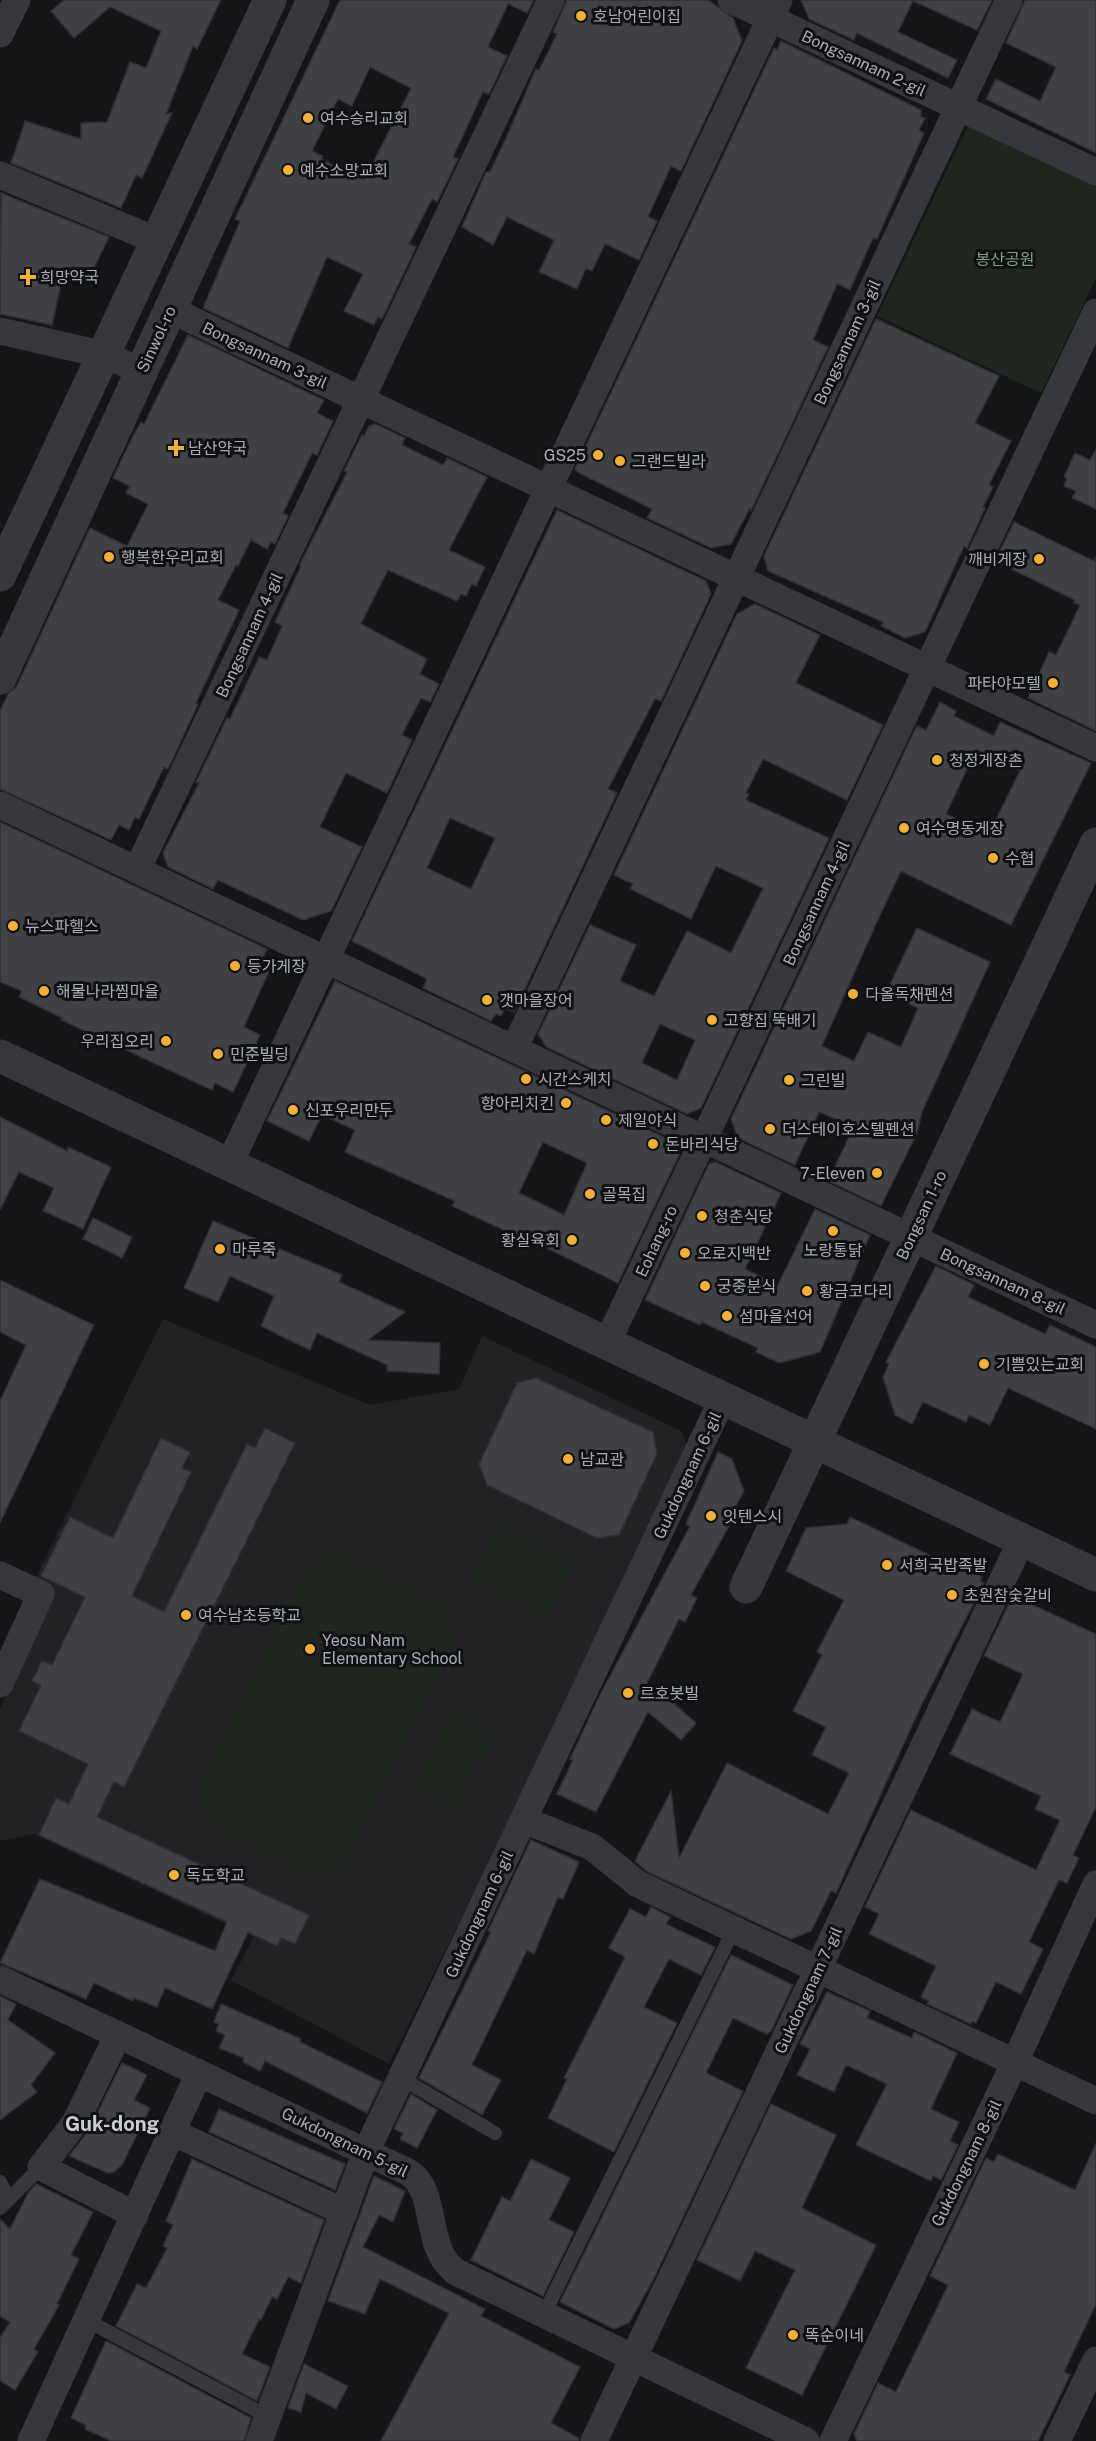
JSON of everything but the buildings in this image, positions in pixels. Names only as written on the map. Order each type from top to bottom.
[{"type":"street","points":[[0,34],[17,0]]},
{"type":"street","points":[[0,575],[270,0]]},
{"type":"street","name":"Sinwol-ro","points":[[0,678],[313,0]]},
{"type":"street","points":[[361,400],[551,0]]},
{"type":"street","name":"Bongsannam 2-gil","points":[[732,0],[775,9],[958,107],[1096,172]]},
{"type":"street","points":[[958,107],[1009,0]]},
{"type":"street","points":[[230,1162],[775,9]]},
{"type":"street","name":"Bongsannam 3-gil","points":[[736,578],[958,107]]},
{"type":"street","points":[[0,175],[158,241]]},
{"type":"street","name":"Bongsannam 3-gil","points":[[169,309],[1096,748]]},
{"type":"street","points":[[927,668],[1096,312]]},
{"type":"street","points":[[0,331],[105,355],[141,371]]},
{"type":"street","name":"Bongsannam 4-gil","points":[[137,870],[361,400]]},
{"type":"street","points":[[514,1049],[736,578]]},
{"type":"street","name":"Bongsannam 4-gil","points":[[704,1139],[927,668]]},
{"type":"street","points":[[0,805],[910,1237]]},
{"type":"street","name":"Bongsan 1-ro","points":[[746,1587],[1096,844]]},
{"type":"street","points":[[0,1056],[230,1162],[1096,1575]]},
{"type":"street","name":"Eohang-ro","points":[[607,1343],[704,1139]]},
{"type":"street","name":"Bongsannam 8-gil","points":[[910,1237],[1096,1325]]},
{"type":"street","name":"Gukdongnam 6-gil","points":[[264,2429],[366,2152],[723,1398]]},
{"type":"street","name":"Gukdongnam 7-gil","points":[[594,2441],[1022,1539]]},
{"type":"street","points":[[0,1575],[40,1594],[0,1684]]},
{"type":"street","points":[[524,1820],[592,1847],[638,1884],[1096,2101]]},
{"type":"street","name":"Gukdongnam 8-gil","points":[[833,2441],[1015,2062],[1096,1884]]},
{"type":"street","name":"Gukdongnam 5-gil","points":[[0,1978],[366,2152],[419,2180],[440,2254],[451,2268],[806,2441]]},
{"type":"street","points":[[118,2034],[75,2123],[41,2167],[135,2215]]},
{"type":"street","points":[[31,2441],[200,2073]]},
{"type":"street","points":[[172,2132],[344,2212]]},
{"type":"street","points":[[1057,2441],[1096,2360]]},
{"type":"lane","points":[[544,2314],[734,1929]]},
{"type":"lane","points":[[401,2078],[495,2133]]},
{"type":"lane","points":[[4,2203],[41,2167]]},
{"type":"lane","points":[[0,2182],[4,2203]]},
{"type":"lane","points":[[87,2320],[264,2429]]},
{"type":"shaded area","name":"Yeosu Nam Elementary School","points":[[163,1319],[370,1405],[459,1389],[482,1336],[681,1431],[691,1453],[389,2064],[231,1980],[254,1937],[34,1834],[0,1841],[0,1710],[53,1589],[36,1577]]},
{"type":"green space","name":"봉산공원","points":[[969,124],[1096,184],[1096,278],[1041,393],[877,316]]},
{"type":"green space","points":[[498,1527],[572,1566],[547,1614],[472,1575]]},
{"type":"green space","points":[[327,1560],[347,1560],[441,1607],[451,1621],[454,1646],[353,1853],[343,1863],[331,1869],[319,1871],[305,1868],[251,1843],[212,1821],[200,1806],[198,1792],[200,1778],[301,1576],[309,1567]]},
{"type":"green space","points":[[451,1711],[494,1734],[456,1805],[413,1783]]},
{"type":"place","name":"호남어린이집","points":[[581,16]]},
{"type":"place","name":"여수승리교회","points":[[308,118]]},
{"type":"place","name":"예수소망교회","points":[[288,170]]},
{"type":"place","name":"희망약국","points":[[28,277]]},
{"type":"place","name":"남산약국","points":[[176,448]]},
{"type":"place","name":"GS25","points":[[598,455]]},
{"type":"place","name":"그랜드빌라","points":[[620,461]]},
{"type":"place","name":"행복한우리교회","points":[[109,557]]},
{"type":"place","name":"깨비게장","points":[[1039,559]]},
{"type":"place","name":"파타야모텔","points":[[1053,683]]},
{"type":"place","name":"청정게장촌","points":[[937,760]]},
{"type":"place","name":"여수명동게장","points":[[904,828]]},
{"type":"place","name":"수협","points":[[993,858]]},
{"type":"place","name":"뉴스파헬스","points":[[13,926]]},
{"type":"place","name":"등가게장","points":[[235,966]]},
{"type":"place","name":"해물나라찜마을","points":[[44,991]]},
{"type":"place","name":"다올독채펜션","points":[[853,994]]},
{"type":"place","name":"갯마을장어","points":[[487,1000]]},
{"type":"place","name":"고향집 뚝배기","points":[[712,1020]]},
{"type":"place","name":"우리집오리","points":[[166,1041]]},
{"type":"place","name":"민준빌딩","points":[[218,1054]]},
{"type":"place","name":"시간스케치","points":[[526,1079]]},
{"type":"place","name":"그린빌","points":[[789,1080]]},
{"type":"place","name":"항아리치킨","points":[[566,1103]]},
{"type":"place","name":"신포우리만두","points":[[293,1110]]},
{"type":"place","name":"제일야식","points":[[606,1120]]},
{"type":"place","name":"더스테이호스텔펜션","points":[[770,1129]]},
{"type":"place","name":"돈바리식당","points":[[653,1144]]},
{"type":"place","name":"7-Eleven","points":[[877,1173]]},
{"type":"place","name":"골목집","points":[[590,1194]]},
{"type":"place","name":"청춘식당","points":[[702,1216]]},
{"type":"place","name":"노랑통닭","points":[[833,1231]]},
{"type":"place","name":"황실육회","points":[[572,1240]]},
{"type":"place","name":"마루죽","points":[[220,1249]]},
{"type":"place","name":"오로지백반","points":[[685,1253]]},
{"type":"place","name":"궁중분식","points":[[705,1286]]},
{"type":"place","name":"황금코다리","points":[[807,1291]]},
{"type":"place","name":"섬마을선어","points":[[727,1316]]},
{"type":"place","name":"기쁨있는교회","points":[[984,1364]]},
{"type":"place","name":"남교관","points":[[568,1459]]},
{"type":"place","name":"잇텐스시","points":[[711,1516]]},
{"type":"place","name":"서희국밥족발","points":[[887,1565]]},
{"type":"place","name":"초원참숯갈비","points":[[952,1595]]},
{"type":"place","name":"여수남초등학교","points":[[186,1615]]},
{"type":"place","name":"Yeosu Nam Elementary School","points":[[310,1649]]},
{"type":"place","name":"르호봇빌","points":[[628,1693]]},
{"type":"place","name":"독도학교","points":[[174,1875]]},
{"type":"place","name":"똑순이네","points":[[793,2335]]},
{"type":"district","name":"Guk-dong","points":[[112,2124]]}]
